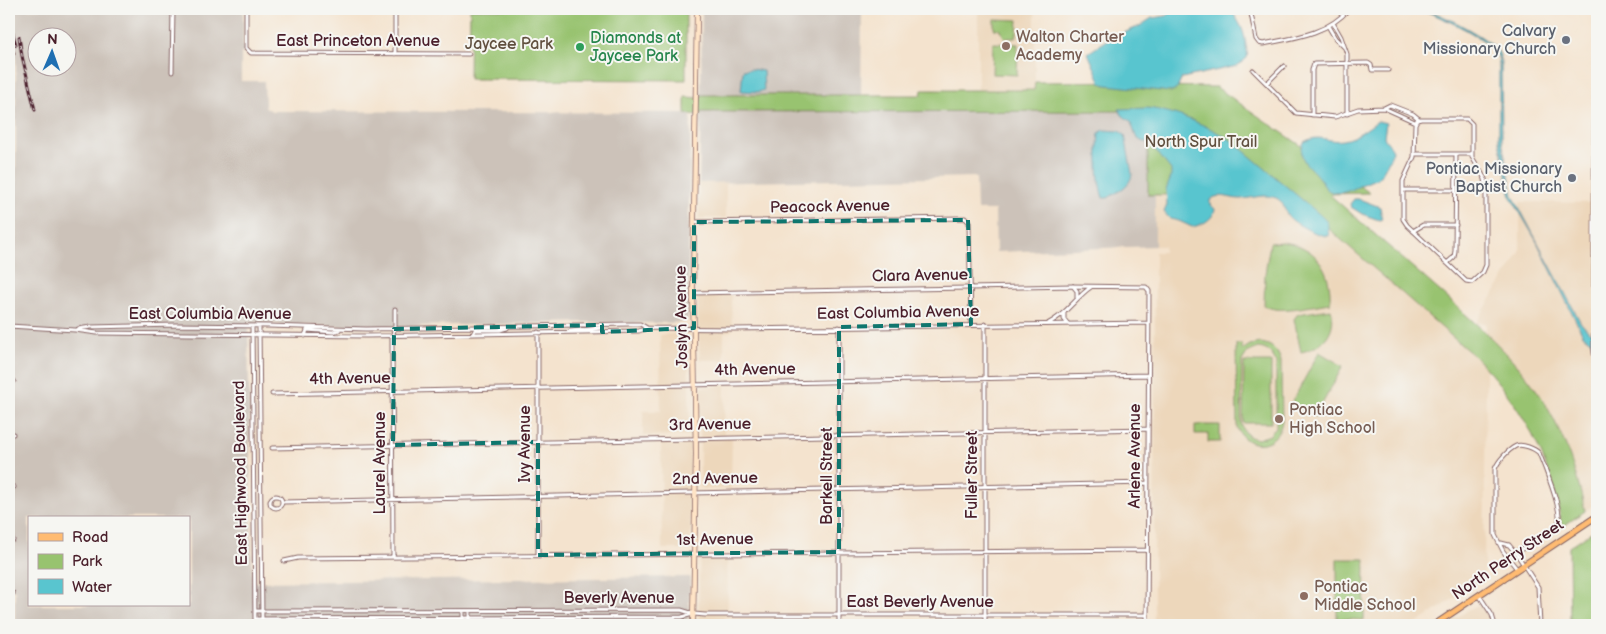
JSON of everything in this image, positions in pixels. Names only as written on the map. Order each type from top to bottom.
[{"type":"main road","name":"Joslyn Avenue","points":[[694,625],[696,438],[693,293],[697,9]]},
{"type":"main road","name":"North Perry Street","points":[[1434,625],[1597,516]]},
{"type":"street","points":[[172,72],[173,9]]},
{"type":"street","name":"East Princeton Avenue","points":[[246,9],[246,48],[251,53],[469,54]]},
{"type":"street","points":[[395,9],[395,54]]},
{"type":"street","points":[[1250,9],[1256,40],[1264,44],[1310,34],[1333,23],[1349,9]]},
{"type":"street","points":[[1596,9],[1594,354],[1597,369]]},
{"type":"street","points":[[1333,23],[1347,54],[1347,114]]},
{"type":"street","points":[[1328,26],[1344,48]]},
{"type":"street","points":[[1312,115],[1313,66],[1317,63],[1368,63],[1371,65],[1372,70],[1388,70]]},
{"type":"street","points":[[1266,83],[1284,66]]},
{"type":"street","points":[[1253,70],[1294,112],[1333,117],[1358,109],[1393,106],[1420,119],[1470,120],[1472,125],[1472,154],[1486,183],[1485,268],[1474,281],[1469,283],[1403,219],[1404,178],[1414,154],[1416,122],[1420,119]]},
{"type":"street","points":[[1384,108],[1416,122]]},
{"type":"street","points":[[1414,154],[1472,154]]},
{"type":"street","points":[[1447,263],[1455,253],[1456,154]]},
{"type":"street","points":[[1403,190],[1456,190]]},
{"type":"street","name":"Peacock Avenue","points":[[694,222],[964,217],[969,222],[970,288]]},
{"type":"street","points":[[1414,231],[1423,225],[1456,225]]},
{"type":"street","points":[[1072,286],[1077,290],[1076,298]]},
{"type":"street","name":"Clara Avenue","points":[[693,293],[1072,286],[1147,287]]},
{"type":"street","points":[[1049,323],[1092,286]]},
{"type":"street","name":"Arlene Avenue","points":[[1147,287],[1149,291],[1147,625]]},
{"type":"street","points":[[970,288],[971,324]]},
{"type":"street","name":"Laurel Avenue","points":[[393,557],[392,391],[395,309]]},
{"type":"street","points":[[1064,312],[1064,319],[1068,324]]},
{"type":"street","name":"East Columbia Avenue","points":[[9,326],[75,330],[90,333],[393,336],[639,331],[647,328],[1148,323]]},
{"type":"street","name":"East Columbia Avenue","points":[[75,330],[91,327],[149,326],[394,329],[640,324],[647,328]]},
{"type":"street","name":"Fuller Street","points":[[985,324],[985,625]]},
{"type":"street","name":"East Columbia Avenue","points":[[562,332],[600,328],[602,325]]},
{"type":"street","name":"East Highwood Boulevard","points":[[252,326],[254,619]]},
{"type":"street","name":"East Highwood Boulevard","points":[[259,326],[262,619]]},
{"type":"street","name":"East Columbia Avenue","points":[[473,334],[475,330],[500,330],[513,326]]},
{"type":"street","name":"Barkell Street","points":[[839,327],[839,625]]},
{"type":"street","name":"East Columbia Avenue","points":[[305,336],[307,330],[333,332],[345,329]]},
{"type":"street","name":"Ivy Avenue","points":[[538,332],[538,555]]},
{"type":"street","name":"4th Avenue","points":[[272,394],[1148,375]]},
{"type":"street","points":[[9,381],[14,381]]},
{"type":"street","name":"3rd Avenue","points":[[272,448],[1148,429]]},
{"type":"street","points":[[1515,552],[1555,528],[1559,519],[1552,489],[1538,453],[1535,450],[1520,445],[1516,446],[1500,460],[1496,467],[1495,534],[1503,550],[1517,570]]},
{"type":"street","name":"2nd Avenue","points":[[283,502],[1148,484]]},
{"type":"street","points":[[9,487],[14,487]]},
{"type":"street","name":"2nd Avenue","points":[[276,496],[281,497],[283,502],[277,508],[272,507],[270,502],[276,496]]},
{"type":"street","points":[[1500,543],[1508,544],[1515,552],[1539,591],[1540,625]]},
{"type":"street","name":"1st Avenue","points":[[284,562],[298,558],[1148,550]]},
{"type":"street","points":[[1479,595],[1492,614],[1494,625]]},
{"type":"street","name":"Beverly Avenue","points":[[255,612],[681,610],[694,614]]},
{"type":"street","points":[[463,611],[463,625]]},
{"type":"street","points":[[470,611],[470,625]]},
{"type":"street","name":"Beverly Avenue","points":[[254,619],[682,617],[694,614]]},
{"type":"street","name":"East Beverly Avenue","points":[[694,614],[1147,615]]},
{"type":"highlighted area","points":[[968,220],[971,324],[839,327],[839,552],[538,555],[538,442],[393,445],[394,329],[602,325],[602,332],[694,328],[694,222]]},
{"type":"shaded area","points":[[16,9],[243,9],[243,49],[245,53],[241,53],[241,81],[264,81],[265,107],[272,111],[691,114],[688,317],[685,322],[587,322],[361,327],[248,323],[252,582],[690,577],[688,625],[15,625],[15,591],[9,591],[9,383],[14,383],[15,379],[9,378],[9,239],[16,238]]},
{"type":"shaded area","points":[[702,9],[862,9],[861,95],[701,95]]},
{"type":"shaded area","name":"Walton Charter Academy","points":[[978,9],[1035,9],[1035,90],[978,90]]},
{"type":"shaded area","points":[[1148,111],[1148,195],[1155,195],[1155,246],[996,252],[995,210],[977,210],[976,177],[699,183],[701,112]]},
{"type":"shaded area","points":[[726,182],[726,218],[699,218],[699,183]]},
{"type":"shaded area","name":"Pontiac High School","points":[[1289,194],[1486,367],[1484,578],[1415,625],[1154,625],[1155,252],[1164,252],[1164,246],[1155,246],[1155,195]]},
{"type":"shaded area","points":[[1520,202],[1597,203],[1597,503],[1585,511],[1570,455],[1552,415],[1523,372],[1486,332],[1486,323],[1476,323],[1520,252]]},
{"type":"shaded area","points":[[700,294],[731,294],[732,331],[724,332],[724,360],[700,360],[697,296]]},
{"type":"shaded area","points":[[685,333],[688,336],[690,435],[643,436],[643,411],[661,411],[660,335]]},
{"type":"shaded area","points":[[725,385],[724,435],[732,435],[731,489],[705,489],[700,487],[700,390],[701,387]]},
{"type":"shaded area","points":[[661,441],[690,441],[691,549],[662,549]]},
{"type":"shaded area","points":[[727,556],[728,617],[724,617],[724,625],[698,625],[700,557]]},
{"type":"shaded area","points":[[1479,604],[1492,620],[1485,625],[1444,625]]},
{"type":"green space","name":"Jaycee Park","points":[[470,9],[686,10],[686,80],[469,79]]},
{"type":"green space","points":[[994,19],[1018,20],[1015,38],[1005,38],[999,29],[994,29]]},
{"type":"green space","points":[[993,43],[1018,44],[1017,75],[992,74]]},
{"type":"green space","name":"North Spur Trail","points":[[1148,81],[1148,86],[1216,87],[1370,193],[1329,194],[1481,329],[1528,378],[1547,406],[1561,435],[1573,465],[1585,511],[1562,527],[1550,478],[1532,434],[1521,414],[1492,375],[1474,356],[1289,194],[1148,195],[1148,111],[701,112],[701,115],[685,114],[685,97],[701,98],[701,95],[921,95],[922,90],[1034,90],[1035,82]]},
{"type":"green space","points":[[1282,242],[1304,248],[1320,261],[1328,280],[1330,303],[1286,309],[1270,308],[1264,305],[1265,274],[1270,243]]},
{"type":"green space","points":[[1331,309],[1332,324],[1326,337],[1316,347],[1301,352],[1294,319],[1298,314]]},
{"type":"green space","points":[[1260,343],[1271,346],[1281,361],[1282,421],[1280,430],[1269,441],[1262,443],[1248,441],[1237,428],[1236,344],[1242,344],[1242,350],[1250,345]],"holes":[[[1258,348],[1270,352],[1276,363],[1276,427],[1270,435],[1258,439],[1246,434],[1241,422],[1242,361],[1247,353]]]},
{"type":"green space","points":[[1319,352],[1343,366],[1315,417],[1291,404]]},
{"type":"green space","points":[[1244,362],[1271,362],[1271,423],[1243,423]]},
{"type":"green space","points":[[1195,425],[1220,425],[1220,442],[1208,442],[1208,434],[1195,434]]},
{"type":"green space","points":[[1597,528],[1597,625],[1570,625],[1569,547]]},
{"type":"green space","points":[[1337,559],[1365,559],[1364,620],[1337,619]]},
{"type":"water","points":[[1177,9],[1230,9],[1243,31],[1247,58],[1237,66],[1182,78],[1177,89],[1171,92],[1101,83],[1088,53],[1109,39],[1138,27],[1152,18],[1166,16]]},
{"type":"water","points":[[1420,9],[1427,10],[1461,25],[1484,39],[1498,52],[1501,63],[1502,141],[1513,196],[1581,323],[1597,338],[1597,346],[1583,335],[1537,242],[1511,197],[1499,141],[1499,63],[1496,53],[1488,44],[1470,32]]},
{"type":"water","points":[[743,70],[763,71],[764,90],[759,92],[741,91]]},
{"type":"water","points":[[1148,108],[1191,120],[1231,140],[1322,217],[1328,224],[1329,236],[1314,232],[1296,223],[1288,216],[1278,199],[1269,196],[1240,199],[1217,196],[1210,200],[1210,204],[1215,209],[1212,216],[1203,223],[1192,227],[1170,219],[1164,212],[1167,205],[1166,190],[1171,177],[1171,170],[1149,143],[1141,141],[1136,137],[1131,122],[1122,115],[1119,109]]},
{"type":"water","points":[[1378,121],[1386,123],[1384,137],[1393,150],[1380,175],[1377,179],[1346,192],[1337,193],[1328,190],[1303,158],[1302,148],[1304,142],[1315,138],[1337,141],[1348,139]]},
{"type":"water","points":[[1104,130],[1119,131],[1125,135],[1132,174],[1126,185],[1108,198],[1103,198],[1098,166],[1099,133]]},
{"type":"water","points":[[1354,199],[1380,207],[1382,219],[1379,220],[1362,214],[1351,207],[1350,204]]},
{"type":"railway","points":[[9,20],[16,45]]},
{"type":"railway","points":[[19,37],[35,110]]},
{"type":"place","name":"Calvary Missionary Church","points":[[1566,40]]},
{"type":"place","name":"Walton Charter Academy","points":[[1006,46]]},
{"type":"place","name":"Diamonds at Jaycee Park","points":[[580,47]]},
{"type":"place","name":"Pontiac Missionary Baptist Church","points":[[1572,178]]},
{"type":"place","name":"Pontiac High School","points":[[1279,419]]},
{"type":"place","name":"Pontiac Middle School","points":[[1304,596]]}]
